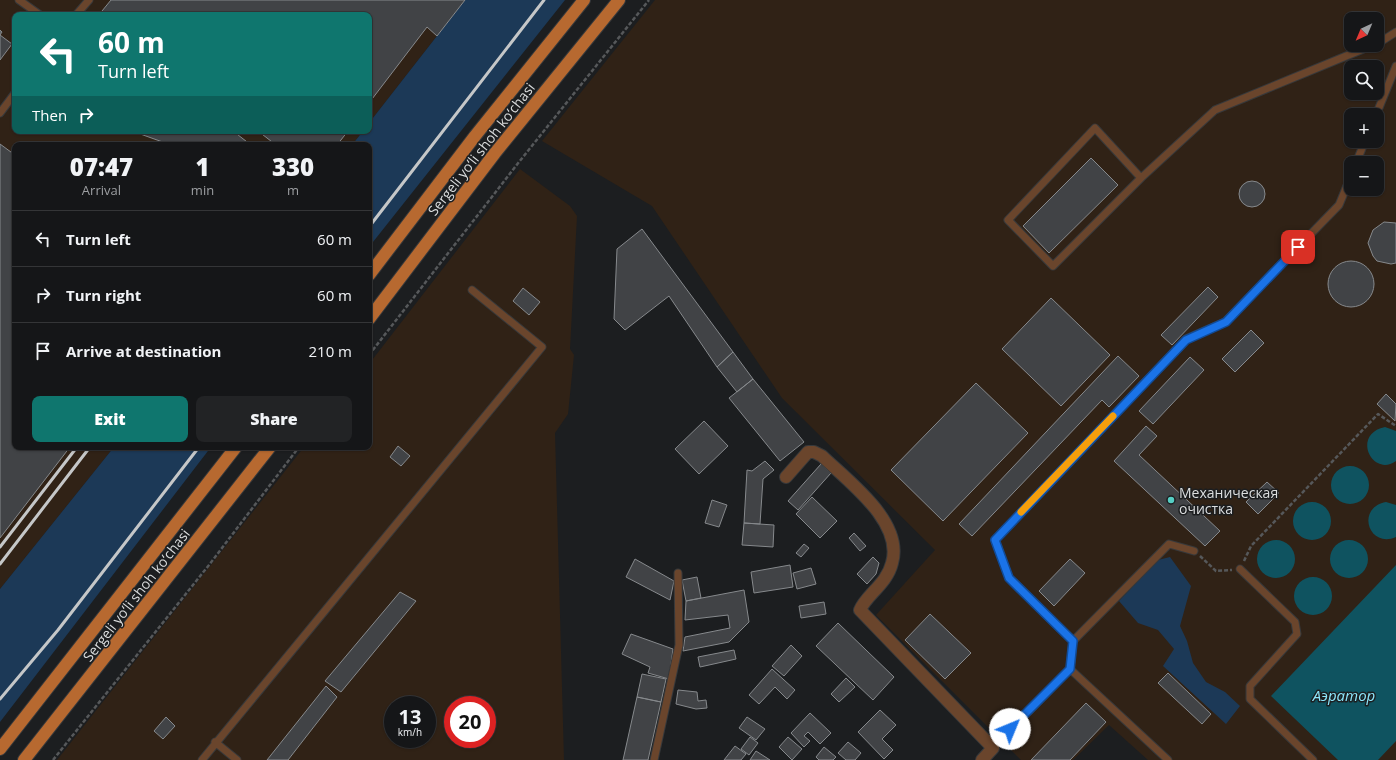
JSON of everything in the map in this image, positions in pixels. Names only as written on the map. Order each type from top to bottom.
[{"type":"main road","name":"Sergeli yo‘li shoh ko‘chasi","points":[[372,271],[475,136],[584,0]]},
{"type":"main road","name":"Sergeli yo‘li shoh ko‘chasi","points":[[372,315],[495,153],[619,0]]},
{"type":"main road","name":"Sergeli yo‘li shoh ko‘chasi","points":[[0,749],[234,450]]},
{"type":"main road","name":"Sergeli yo‘li shoh ko‘chasi","points":[[24,760],[268,450]]},
{"type":"street","points":[[786,477],[808,452],[814,452],[822,456],[875,508],[887,524],[894,544],[892,564],[882,585],[860,609],[860,612],[993,748],[982,760]]},
{"type":"lane","points":[[18,0],[36,12]]},
{"type":"lane","points":[[79,12],[89,0]]},
{"type":"lane","points":[[1384,40],[1396,32]]},
{"type":"lane","points":[[1141,178],[1095,128],[1008,220],[1053,266],[1141,178],[1215,110],[1356,52]]},
{"type":"lane","points":[[1379,108],[1396,66]]},
{"type":"lane","points":[[0,113],[12,97]]},
{"type":"lane","points":[[1073,641],[1009,578],[995,540],[1186,340],[1226,322],[1339,205],[1344,193]]},
{"type":"lane","points":[[202,760],[215,742],[542,347],[472,290]]},
{"type":"lane","points":[[993,748],[1070,669],[1073,641],[1169,544],[1194,550]]},
{"type":"lane","points":[[1240,569],[1294,622],[1297,634],[1250,686],[1250,699],[1313,760]]},
{"type":"lane","points":[[654,760],[679,645],[678,573]]},
{"type":"lane","points":[[1070,669],[1168,760]]},
{"type":"lane","points":[[215,742],[236,760]]},
{"type":"path","points":[[372,351],[524,156],[649,0]]},
{"type":"path","points":[[1194,550],[1216,571],[1240,569],[1251,546],[1378,414],[1396,426]]},
{"type":"path","points":[[53,760],[209,565],[297,450]]},
{"type":"shaded area","points":[[0,0],[465,0],[372,119],[372,12],[12,12],[12,134],[361,134],[354,142],[12,142],[12,450],[112,450],[0,589]]},
{"type":"shaded area","points":[[465,0],[565,0],[372,243],[372,142],[354,142],[361,134],[372,134],[372,119]]},
{"type":"shaded area","points":[[655,0],[1396,0],[1396,760],[1148,760],[1109,725],[1073,760],[1021,760],[876,615],[935,550],[782,398],[652,206],[542,141]]},
{"type":"shaded area","points":[[520,169],[570,206],[577,216],[570,349],[574,355],[568,414],[555,433],[564,760],[57,760],[302,450],[372,450],[372,360]]},
{"type":"shaded area","points":[[112,450],[209,450],[0,722],[0,589]]},
{"type":"shaded area","points":[[1170,557],[1191,586],[1180,626],[1187,641],[1193,663],[1206,682],[1225,692],[1240,706],[1226,724],[1163,666],[1174,649],[1158,630],[1138,623],[1119,601],[1158,560]]},
{"type":"water","points":[[1385,427],[1396,431],[1396,461],[1387,465],[1379,464],[1373,460],[1367,445],[1369,438],[1375,431]]},
{"type":"water","points":[[1350,466],[1363,472],[1369,485],[1363,498],[1350,504],[1337,498],[1331,485],[1337,472]]},
{"type":"water","points":[[1312,502],[1325,508],[1331,521],[1325,534],[1312,540],[1299,534],[1293,521],[1299,508]]},
{"type":"water","points":[[1386,502],[1396,505],[1396,537],[1387,539],[1379,537],[1373,533],[1369,526],[1368,519],[1376,506]]},
{"type":"water","points":[[1276,540],[1289,546],[1295,559],[1289,572],[1276,578],[1263,572],[1257,559],[1263,546]]},
{"type":"water","points":[[1349,540],[1362,546],[1368,559],[1362,572],[1349,578],[1336,572],[1330,559],[1336,546]]},
{"type":"water","name":"Аэратор","points":[[1396,565],[1396,741],[1378,760],[1338,760],[1271,696]]},
{"type":"water","points":[[1313,577],[1326,583],[1332,596],[1326,609],[1313,615],[1300,609],[1294,596],[1300,583]]},
{"type":"building","points":[[111,0],[465,0],[437,36],[427,27],[372,99],[372,12],[102,11]]},
{"type":"building","points":[[0,35],[12,44],[0,60]]},
{"type":"building","points":[[140,134],[237,134],[247,142],[163,142]]},
{"type":"building","points":[[262,134],[346,134],[339,142],[272,142]]},
{"type":"building","points":[[0,144],[12,153],[12,450],[68,450],[0,538]]},
{"type":"building","points":[[1091,158],[1118,185],[1049,253],[1023,226]]},
{"type":"building","points":[[1252,181],[1261,185],[1265,194],[1261,203],[1252,207],[1243,203],[1239,194],[1243,185]]},
{"type":"building","points":[[1384,222],[1396,223],[1396,263],[1391,264],[1377,261],[1373,256],[1368,243],[1373,230]]},
{"type":"building","points":[[642,229],[733,352],[717,367],[669,296],[625,330],[614,319],[617,249]]},
{"type":"building","points":[[1356,261],[1368,267],[1373,275],[1373,293],[1368,301],[1360,306],[1346,307],[1334,301],[1329,293],[1328,279],[1334,267],[1342,262]]},
{"type":"building","points":[[1208,287],[1218,297],[1172,345],[1161,335]]},
{"type":"building","points":[[523,288],[540,302],[529,315],[513,301]]},
{"type":"building","points":[[1051,298],[1110,355],[1061,406],[1002,349]]},
{"type":"building","points":[[1251,330],[1264,343],[1235,372],[1222,359]]},
{"type":"building","points":[[733,352],[753,379],[737,392],[717,367]]},
{"type":"building","points":[[1118,356],[1139,376],[1109,407],[1102,400],[972,536],[959,524]]},
{"type":"building","points":[[1190,357],[1204,370],[1153,424],[1139,411]]},
{"type":"building","points":[[753,379],[804,442],[780,461],[729,398]]},
{"type":"building","points":[[976,383],[1028,433],[943,521],[891,470]]},
{"type":"building","points":[[1386,394],[1396,404],[1395,421],[1377,404]]},
{"type":"building","points":[[704,421],[728,446],[699,474],[675,449]]},
{"type":"building","name":"Механическая очистка","points":[[1146,426],[1157,436],[1139,455],[1220,531],[1205,546],[1114,461]]},
{"type":"building","points":[[398,446],[410,456],[401,466],[390,457]]},
{"type":"building","points":[[765,461],[774,470],[763,479],[760,524],[744,523],[747,470],[752,471]]},
{"type":"building","points":[[821,464],[831,473],[798,510],[788,501]]},
{"type":"building","points":[[1267,482],[1279,493],[1258,514],[1246,502]]},
{"type":"building","points":[[812,497],[837,521],[820,538],[796,514]]},
{"type":"building","points":[[712,500],[727,505],[719,527],[705,523]]},
{"type":"building","points":[[744,523],[774,525],[773,547],[742,545]]},
{"type":"building","points":[[854,533],[866,546],[860,551],[849,538]]},
{"type":"building","points":[[804,544],[809,548],[801,557],[796,553]]},
{"type":"building","points":[[873,557],[879,563],[876,574],[867,584],[857,574]]},
{"type":"building","points":[[635,559],[674,581],[670,600],[626,577]]},
{"type":"building","points":[[1070,559],[1085,573],[1054,606],[1039,591]]},
{"type":"building","points":[[790,565],[793,587],[754,593],[751,572]]},
{"type":"building","points":[[811,568],[816,584],[797,589],[793,573]]},
{"type":"building","points":[[697,577],[701,598],[686,601],[682,580]]},
{"type":"building","points":[[744,590],[749,622],[729,642],[683,651],[685,637],[730,628],[728,615],[685,620],[686,601]]},
{"type":"building","points":[[400,592],[416,601],[341,692],[325,681]]},
{"type":"building","points":[[824,602],[826,614],[801,618],[799,606]]},
{"type":"building","points":[[930,614],[971,653],[945,679],[905,640]]},
{"type":"building","points":[[838,623],[894,677],[873,700],[816,646]]},
{"type":"building","points":[[631,634],[673,649],[669,679],[648,673],[650,667],[622,654]]},
{"type":"building","points":[[791,645],[802,656],[784,676],[772,666]]},
{"type":"building","points":[[734,650],[736,659],[700,667],[698,657]]},
{"type":"building","points":[[772,669],[795,690],[787,699],[775,687],[759,704],[749,695]]},
{"type":"building","points":[[1168,673],[1211,714],[1202,724],[1158,683]]},
{"type":"building","points":[[642,674],[666,679],[661,702],[637,697]]},
{"type":"building","points":[[846,678],[855,687],[839,702],[831,694]]},
{"type":"building","points":[[326,686],[337,697],[288,760],[267,760]]},
{"type":"building","points":[[678,690],[697,692],[698,701],[706,700],[707,708],[696,709],[676,704]]},
{"type":"building","points":[[637,697],[661,702],[648,760],[623,760]]},
{"type":"building","points":[[1086,703],[1106,722],[1070,760],[1031,760]]},
{"type":"building","points":[[880,710],[896,725],[882,739],[893,750],[884,759],[858,732]]},
{"type":"building","points":[[810,713],[831,733],[820,744],[808,732],[804,736],[810,741],[804,747],[791,733]]},
{"type":"building","points":[[166,717],[175,726],[163,739],[154,731]]},
{"type":"building","points":[[747,717],[765,729],[756,740],[739,728]]},
{"type":"building","points":[[750,737],[758,743],[749,755],[741,749]]},
{"type":"building","points":[[788,737],[802,749],[792,760],[779,747]]},
{"type":"building","points":[[848,742],[861,753],[855,760],[846,760],[838,753]]},
{"type":"building","points":[[735,746],[746,754],[741,760],[724,760]]},
{"type":"building","points":[[824,747],[836,757],[833,760],[819,760],[816,757]]},
{"type":"building","points":[[756,751],[770,760],[750,760]]},
{"type":"railway","points":[[372,223],[544,0]]},
{"type":"railway","points":[[0,547],[75,450]]},
{"type":"railway","points":[[0,564],[88,450]]},
{"type":"railway","points":[[0,699],[58,630],[197,450]]},
{"type":"slow traffic","points":[[1021,512],[1113,416]]},
{"type":"place","name":"Механическая очистка","points":[[1171,500]]},
{"type":"route","points":[[1010,729],[1070,669],[1073,641],[1009,578],[995,540],[1186,340],[1226,322],[1298,247]]}]
